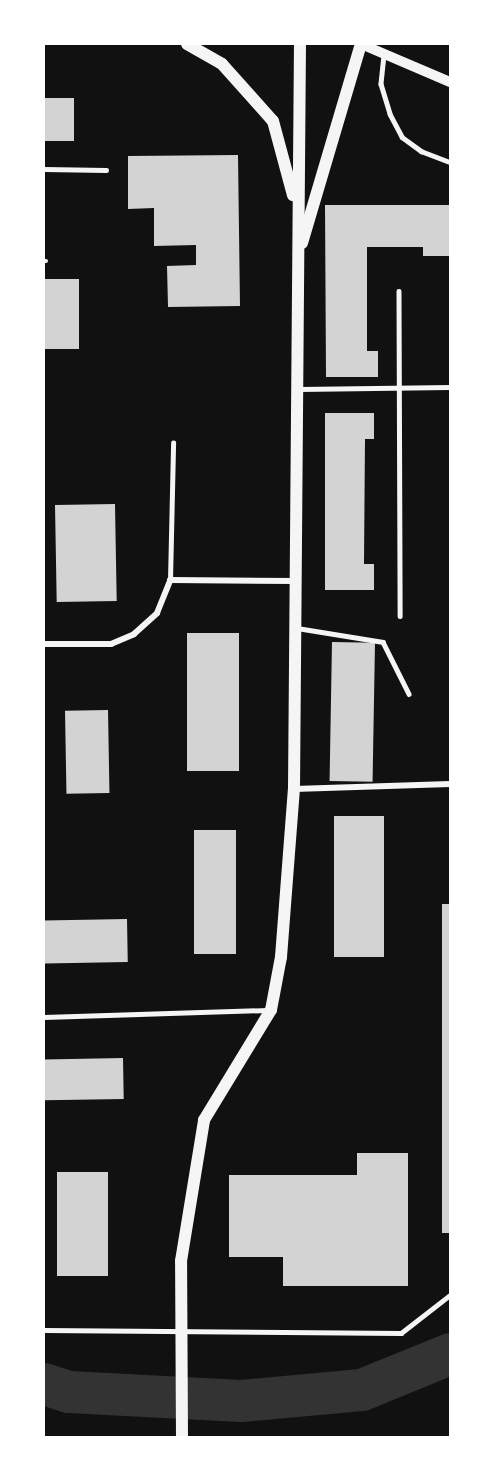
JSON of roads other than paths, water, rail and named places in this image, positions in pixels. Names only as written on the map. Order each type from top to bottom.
[{"type":"main road","points":[[187,44],[222,64],[273,121],[297,211]]},
{"type":"main road","points":[[182,1437],[181,1261],[204,1120],[271,1010],[281,957],[294,789],[298,581],[297,211],[300,44]]},
{"type":"main road","points":[[298,256],[361,44]]},
{"type":"street","points":[[361,44],[450,82]]},
{"type":"street","points":[[44,644],[111,644],[134,634],[157,613],[170,580],[298,581]]},
{"type":"street","points":[[294,789],[450,784]]},
{"type":"lane","points":[[384,54],[381,84],[390,114],[402,137],[421,151],[450,162]]},
{"type":"lane","points":[[44,169],[106,170]]},
{"type":"lane","points":[[399,291],[400,616]]},
{"type":"lane","points":[[299,388],[450,387]]},
{"type":"lane","points":[[170,580],[173,443]]},
{"type":"lane","points":[[297,628],[383,642],[409,694]]},
{"type":"lane","points":[[44,1017],[271,1010]]},
{"type":"lane","points":[[44,1330],[401,1333],[450,1295]]},
{"type":"waterway","points":[[44,1384],[69,1392],[241,1401],[362,1390],[450,1354]]}]
